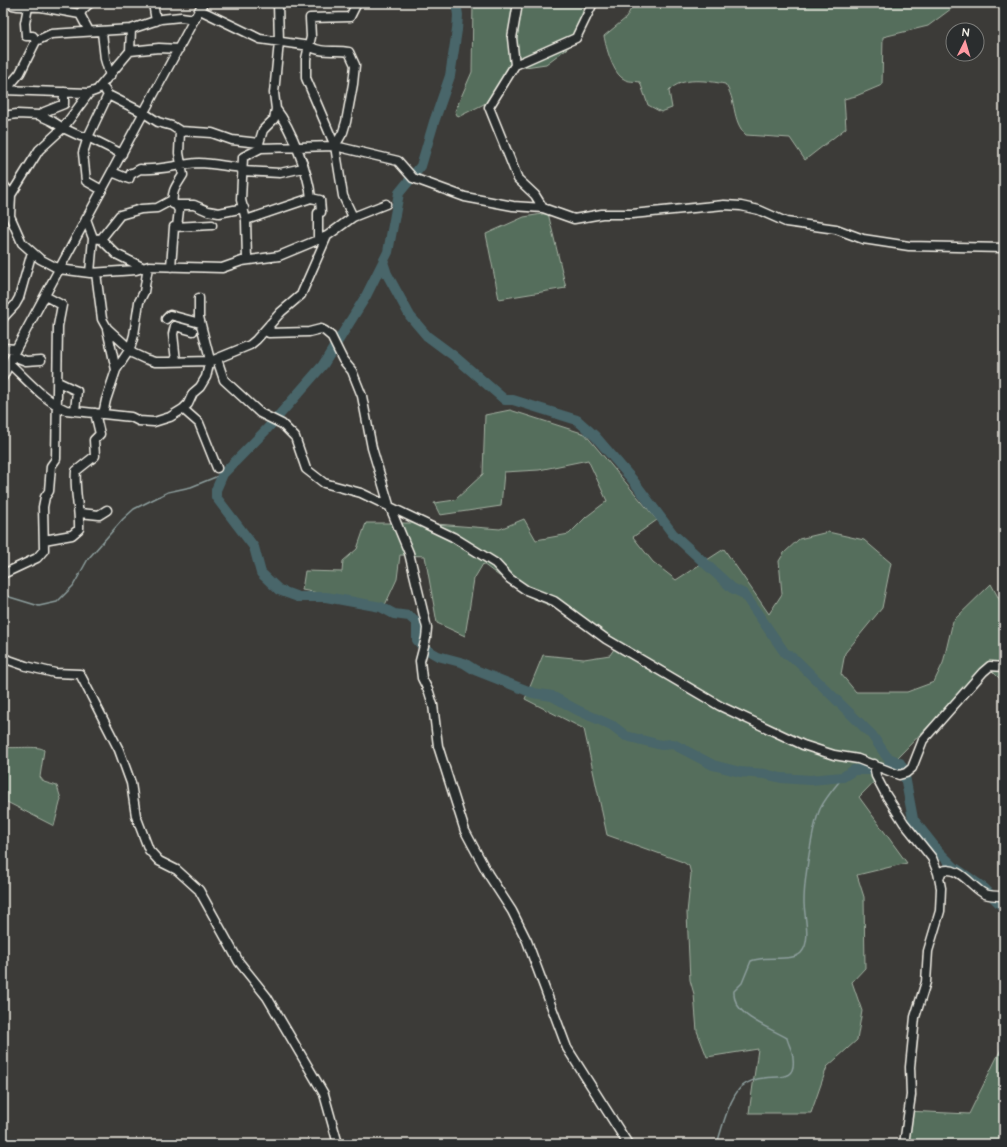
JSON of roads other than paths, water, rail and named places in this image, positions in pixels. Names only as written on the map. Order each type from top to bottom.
[{"type":"street","points":[[3,3],[28,7],[41,7],[80,14]]},
{"type":"street","points":[[80,14],[90,3]]},
{"type":"street","points":[[154,3],[156,21]]},
{"type":"street","points":[[247,260],[246,220],[241,200],[243,157],[260,146],[264,130],[274,119],[276,108],[274,93],[278,42],[278,3]]},
{"type":"street","points":[[353,217],[343,196],[335,146],[306,78],[306,59],[310,46],[310,18],[350,17],[357,3]]},
{"type":"street","points":[[515,65],[512,38],[518,3]]},
{"type":"street","points":[[543,208],[535,195],[518,179],[489,107],[515,65],[576,38],[593,3]]},
{"type":"street","points":[[3,377],[59,269],[202,6],[260,39],[310,46],[317,51],[339,50],[349,52],[355,65],[346,122],[343,132],[335,146]]},
{"type":"street","points":[[28,7],[25,23],[26,36],[33,36],[36,41]]},
{"type":"street","points":[[80,14],[89,31]]},
{"type":"street","points":[[3,89],[10,85],[20,73],[36,41],[51,34],[131,29],[156,21],[181,17],[195,19]]},
{"type":"street","points":[[131,29],[130,51],[103,85],[89,93],[63,128],[39,150],[11,195],[10,216],[12,224],[22,243],[40,259],[59,269],[93,273],[136,270],[146,267],[222,268],[247,260],[279,256],[327,236],[353,217],[386,204]]},
{"type":"street","points":[[102,32],[105,59],[110,76]]},
{"type":"street","points":[[130,51],[159,48],[179,49]]},
{"type":"street","points":[[103,85],[108,95],[144,113],[158,122],[172,126],[180,131],[212,133],[232,140],[260,146],[296,148],[335,146],[398,161],[413,178],[465,197],[513,206],[543,208],[574,219],[602,214],[632,214],[724,205],[741,206],[759,210],[786,222],[836,229],[863,239],[909,246],[1004,248]]},
{"type":"street","points":[[3,89],[89,93]]},
{"type":"street","points":[[42,117],[44,112],[64,104],[64,92]]},
{"type":"street","points":[[102,190],[86,181],[83,153],[88,137],[108,95]]},
{"type":"street","points":[[276,108],[285,120],[296,148],[311,198]]},
{"type":"street","points":[[3,116],[17,114],[42,117],[80,136],[88,137],[122,154]]},
{"type":"street","points":[[177,228],[179,210],[174,203],[174,186],[184,175],[179,153],[180,131]]},
{"type":"street","points":[[112,172],[129,180],[131,173],[133,174],[140,169],[152,170],[182,164],[201,163],[280,173],[303,168]]},
{"type":"street","points":[[3,184],[11,195]]},
{"type":"street","points":[[246,220],[311,198],[320,200],[321,212],[318,213],[318,239]]},
{"type":"street","points":[[244,208],[219,213],[208,211],[194,205],[174,203],[157,208],[141,209],[120,215],[97,239],[93,273],[102,320],[107,328],[130,348],[132,353],[155,362],[214,360],[250,345],[301,295],[327,236]]},
{"type":"street","points":[[86,219],[97,239],[116,254],[146,267]]},
{"type":"street","points":[[3,224],[12,224]]},
{"type":"street","points":[[171,267],[174,228],[212,225]]},
{"type":"street","points":[[3,318],[15,305],[19,298],[32,252]]},
{"type":"street","points":[[44,540],[72,535],[79,529],[80,513],[75,482],[76,471],[95,456],[94,440],[100,434],[99,414],[106,400],[116,370],[130,348],[136,327],[139,302],[144,292],[146,267]]},
{"type":"street","points":[[3,574],[43,553],[43,507],[45,497],[49,491],[51,466],[56,459],[58,326],[62,305],[46,296]]},
{"type":"street","points":[[199,298],[200,323],[214,360],[224,380],[232,389],[260,413],[282,424],[295,437],[306,469],[324,483],[361,493],[389,505],[453,537],[495,563],[510,578],[526,590],[554,601],[606,639],[720,706],[803,745],[834,755],[858,758],[899,775],[906,773],[912,768],[922,740],[983,672],[990,666],[1004,667]]},
{"type":"street","points":[[166,319],[170,315],[200,323]]},
{"type":"street","points":[[270,324],[269,334],[309,332],[321,329],[332,336],[343,360],[352,371],[362,396],[372,448],[389,505],[409,553],[427,628],[420,661],[422,678],[429,692],[438,746],[463,825],[488,874],[512,911],[527,941],[567,1048],[628,1144]]},
{"type":"street","points":[[176,361],[173,334],[175,326],[193,331]]},
{"type":"street","points":[[107,328],[116,370]]},
{"type":"street","points":[[3,348],[15,352],[26,361],[41,360]]},
{"type":"street","points":[[10,364],[56,406],[75,411],[131,417],[138,422],[154,422],[170,417],[188,404],[193,393],[200,387],[206,377],[214,360]]},
{"type":"street","points":[[58,382],[77,391],[75,411]]},
{"type":"street","points":[[183,409],[199,423],[217,468]]},
{"type":"street","points":[[80,513],[99,515],[108,510]]},
{"type":"street","points":[[3,658],[26,666],[55,672],[80,674],[119,750],[131,783],[136,816],[149,850],[159,861],[177,870],[199,890],[239,962],[267,997],[324,1094],[338,1144]]},
{"type":"street","points":[[874,764],[876,776],[886,795],[904,823],[932,858],[939,878],[940,911],[928,951],[926,982],[915,1017],[910,1067],[911,1094],[904,1144]]},
{"type":"street","points":[[939,878],[942,871],[947,870],[956,872],[986,895],[1004,896]]},
{"type":"waterway","points":[[456,3],[458,15],[457,30],[450,76],[421,166],[399,193],[388,252],[366,296],[323,365],[267,429],[223,474],[216,490],[216,497],[254,547],[261,573],[279,590],[298,597],[326,597],[381,607],[394,614],[409,616],[417,623],[417,640],[424,648],[438,656],[464,663],[475,670],[533,693],[552,696],[577,710],[613,726],[626,736],[661,745],[673,744],[713,765],[740,772],[765,774],[781,778],[810,780],[843,777],[854,770],[876,770],[900,763]]},
{"type":"waterway","points":[[383,262],[387,274],[410,316],[427,336],[454,356],[505,400],[513,400],[577,420],[595,436],[632,479],[673,534],[732,588],[744,594],[785,653],[797,661],[872,735],[887,757],[900,763],[904,771],[913,819],[939,852],[954,867],[984,888],[1004,908]]},
{"type":"waterway","points":[[3,595],[39,606],[57,602],[73,586],[88,559],[123,519],[134,509],[168,492],[191,487],[223,474]]},
{"type":"waterway","points":[[717,1144],[729,1106],[741,1087],[758,1079],[785,1076],[792,1071],[793,1055],[787,1038],[753,1020],[745,1014],[735,1000],[734,991],[742,983],[751,961],[763,958],[785,958],[797,956],[804,948],[807,935],[804,893],[814,829],[822,805],[843,777]]}]
